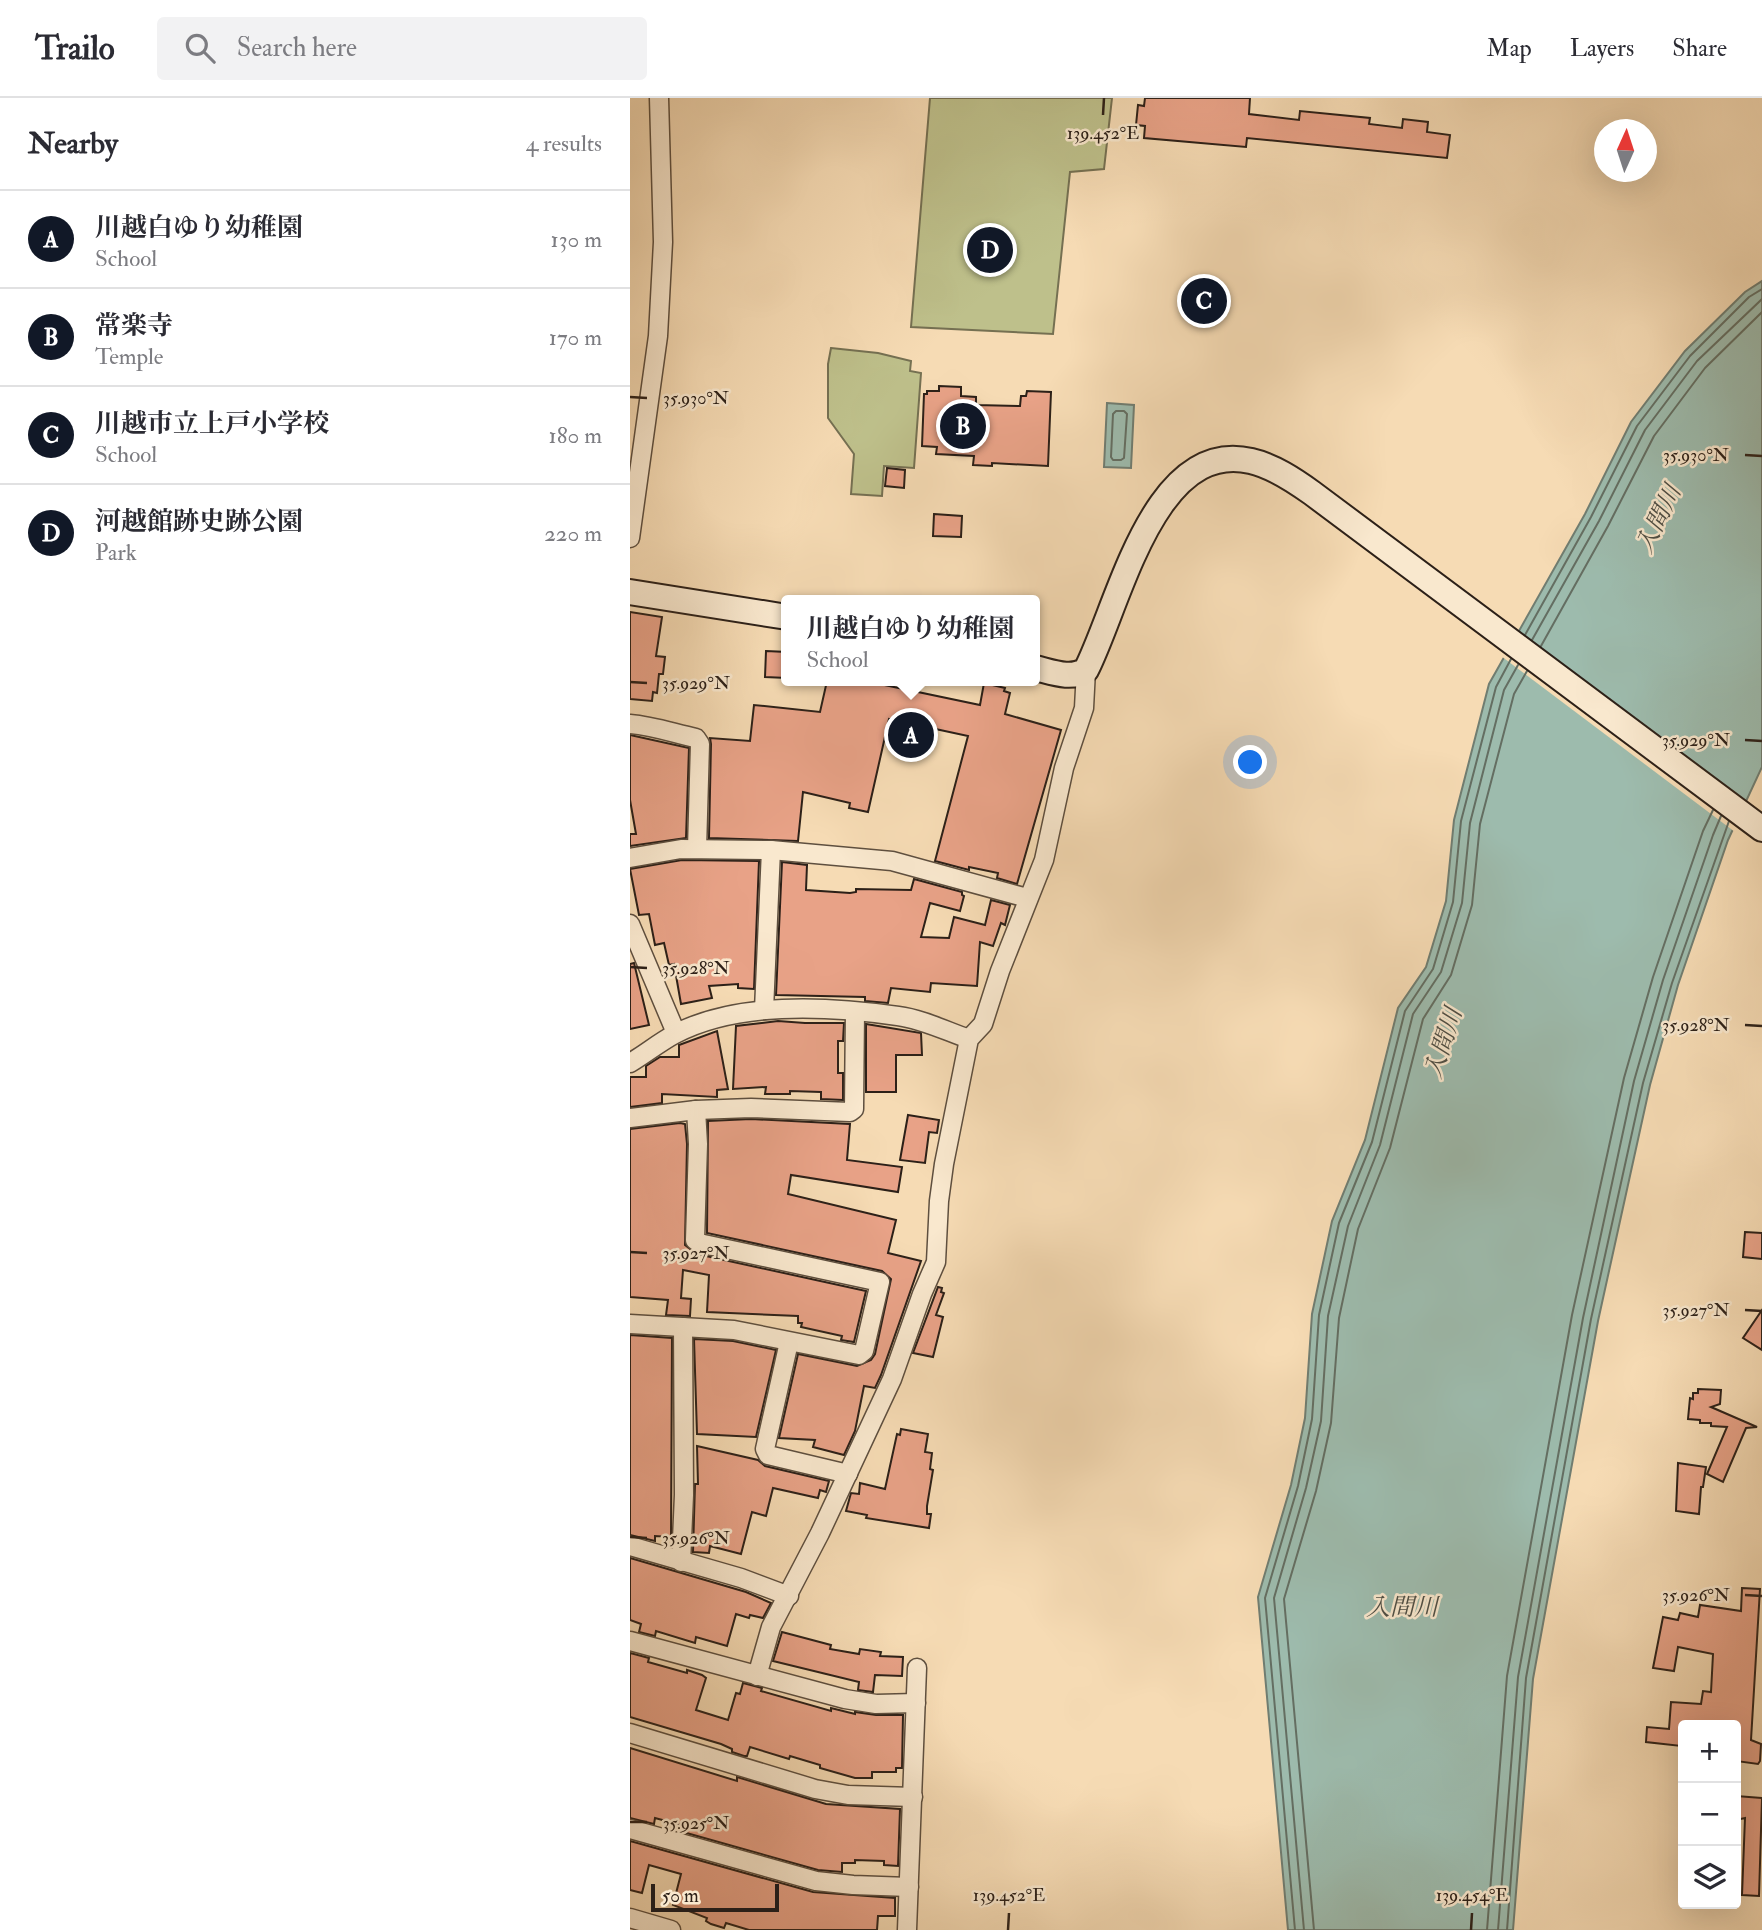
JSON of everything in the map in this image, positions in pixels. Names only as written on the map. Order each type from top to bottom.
[{"type":"street","points":[[630,538],[658,336],[663,242],[659,98]]},
{"type":"street","points":[[757,1676],[771,1627],[789,1596],[892,1379],[936,1262],[944,1164],[969,1039],[983,1024],[1027,898],[1044,860],[1064,768],[1084,708],[1086,670],[1140,544],[1165,497],[1186,475],[1202,465],[1230,460],[1252,461],[1287,476],[1762,829]]},
{"type":"street","points":[[630,592],[781,616]]},
{"type":"street","points":[[1040,669],[1069,676],[1086,670]]},
{"type":"street","points":[[630,724],[651,725],[696,738],[700,744],[697,849]]},
{"type":"street","points":[[630,858],[697,849],[771,850],[892,861],[1027,898]]},
{"type":"street","points":[[765,1010],[771,850]]},
{"type":"street","points":[[630,923],[676,1033]]},
{"type":"street","points":[[630,1063],[676,1033],[721,1017],[765,1010],[837,1009],[899,1016],[969,1039]]},
{"type":"street","points":[[630,1118],[696,1110],[751,1108],[850,1112],[854,1110],[855,1012]]},
{"type":"street","points":[[630,1324],[734,1330],[859,1355],[864,1351],[880,1282],[695,1240],[698,1144],[696,1110]]},
{"type":"street","points":[[681,1562],[684,1495],[683,1327]]},
{"type":"street","points":[[789,1342],[765,1448],[768,1455],[848,1474]]},
{"type":"street","points":[[630,1546],[741,1578],[789,1596]]},
{"type":"street","points":[[630,1641],[845,1699],[876,1704],[916,1703]]},
{"type":"street","points":[[907,1930],[917,1668]]},
{"type":"street","points":[[630,1733],[815,1789],[848,1795],[913,1797]]},
{"type":"street","points":[[630,1829],[816,1881],[909,1886]]},
{"type":"street","points":[[630,1918],[671,1930]]},
{"type":"green space","points":[[930,98],[1112,98],[1104,169],[1070,172],[1053,334],[911,327]]},
{"type":"green space","points":[[831,348],[878,353],[911,361],[910,371],[921,373],[914,468],[884,466],[882,496],[851,494],[854,454],[828,418],[828,364]]},
{"type":"water","name":"入間川","points":[[1762,281],[1762,767],[1728,840],[1678,985],[1650,1085],[1598,1321],[1533,1679],[1513,1930],[1288,1930],[1258,1597],[1291,1485],[1305,1418],[1312,1314],[1332,1221],[1365,1140],[1398,1008],[1426,967],[1446,901],[1454,820],[1489,684],[1585,514],[1631,422],[1685,351],[1745,292]]},
{"type":"water","points":[[1107,403],[1134,405],[1131,468],[1104,467]]},
{"type":"pier","points":[[1515,630],[1748,805],[1735,832],[1501,656]]},
{"type":"building","points":[[1145,98],[1250,98],[1249,114],[1299,120],[1300,111],[1370,118],[1369,124],[1402,128],[1403,119],[1428,122],[1427,132],[1450,135],[1447,158],[1247,138],[1246,147],[1144,138],[1145,126],[1136,125],[1138,105],[1144,106]]},
{"type":"building","points":[[939,386],[961,387],[961,396],[976,397],[976,405],[1020,406],[1021,396],[1026,396],[1027,391],[1051,392],[1048,466],[992,463],[992,466],[973,465],[974,456],[936,454],[937,447],[922,446],[924,394],[927,394],[927,391],[939,391]]},
{"type":"building","points":[[887,468],[905,470],[904,488],[885,486]]},
{"type":"building","points":[[934,514],[962,516],[961,537],[933,536]]},
{"type":"building","points":[[630,612],[662,617],[656,656],[665,657],[663,674],[659,674],[657,693],[653,692],[652,701],[630,699]]},
{"type":"building","points":[[766,651],[781,652],[781,678],[765,677]]},
{"type":"building","points":[[826,686],[889,686],[980,705],[983,686],[997,686],[1005,688],[1004,691],[1010,693],[1005,714],[1061,730],[1017,884],[997,878],[998,873],[969,867],[969,870],[935,861],[968,736],[889,719],[868,812],[849,808],[850,803],[803,792],[798,841],[709,838],[710,738],[750,741],[754,705],[820,712]]},
{"type":"building","points":[[630,735],[689,748],[686,838],[630,846],[630,834],[636,834],[630,800]]},
{"type":"building","points":[[682,860],[759,861],[754,989],[738,988],[738,984],[709,986],[712,998],[681,1004],[674,964],[669,965],[664,943],[655,945],[649,914],[639,915],[630,869]]},
{"type":"building","points":[[782,862],[807,865],[806,890],[850,893],[856,892],[856,889],[911,890],[914,879],[962,892],[964,896],[960,911],[930,903],[921,937],[949,938],[954,917],[985,925],[991,900],[1010,905],[1005,925],[1001,923],[993,946],[980,942],[977,986],[931,983],[930,992],[891,988],[888,1003],[865,1001],[865,997],[776,995]]},
{"type":"building","points":[[634,963],[649,1025],[630,1029],[630,964]]},
{"type":"building","points":[[778,1021],[844,1023],[843,1041],[838,1041],[838,1073],[843,1073],[843,1100],[821,1099],[821,1092],[790,1091],[790,1094],[765,1094],[766,1087],[733,1089],[736,1026]]},
{"type":"building","points":[[866,1024],[921,1033],[922,1055],[896,1055],[896,1092],[866,1092]]},
{"type":"building","points":[[717,1031],[728,1089],[717,1090],[717,1097],[662,1094],[662,1103],[630,1107],[630,1077],[646,1077],[646,1066],[660,1057],[679,1057],[679,1045]]},
{"type":"building","points":[[908,1115],[939,1120],[937,1133],[929,1132],[925,1163],[900,1160]]},
{"type":"building","points":[[751,1119],[850,1124],[847,1160],[902,1167],[898,1192],[791,1175],[788,1194],[896,1220],[888,1253],[921,1261],[881,1375],[875,1388],[864,1386],[855,1431],[844,1455],[813,1447],[815,1440],[779,1438],[798,1354],[857,1366],[871,1360],[875,1354],[891,1279],[882,1271],[707,1233],[708,1121]]},
{"type":"building","points":[[685,1124],[687,1144],[685,1245],[697,1254],[866,1291],[854,1342],[841,1340],[842,1336],[801,1327],[798,1316],[707,1312],[709,1275],[683,1270],[681,1298],[691,1299],[690,1316],[666,1315],[668,1300],[630,1297],[630,1129]]},
{"type":"building","points":[[1745,1232],[1762,1233],[1762,1259],[1743,1257]]},
{"type":"building","points":[[938,1287],[942,1288],[941,1292],[944,1293],[936,1315],[943,1317],[933,1357],[913,1353]]},
{"type":"building","points":[[1762,1310],[1762,1350],[1743,1338]]},
{"type":"building","points":[[630,1335],[672,1338],[671,1537],[655,1536],[655,1541],[630,1535]]},
{"type":"building","points":[[694,1339],[733,1341],[776,1350],[756,1437],[697,1434]]},
{"type":"building","points":[[1698,1389],[1721,1390],[1720,1404],[1711,1407],[1757,1427],[1746,1428],[1723,1482],[1707,1474],[1727,1427],[1711,1426],[1711,1423],[1688,1419],[1690,1398],[1693,1399],[1693,1393],[1698,1393]]},
{"type":"building","points":[[901,1429],[928,1434],[925,1452],[932,1453],[930,1469],[933,1470],[927,1506],[927,1514],[931,1514],[929,1528],[866,1518],[867,1515],[846,1511],[851,1493],[859,1494],[860,1483],[885,1489],[897,1434],[900,1435]]},
{"type":"building","points":[[697,1446],[758,1460],[765,1466],[829,1481],[826,1492],[820,1490],[818,1498],[773,1488],[766,1516],[752,1512],[741,1554],[710,1546],[709,1553],[693,1552],[695,1484],[698,1484]]},
{"type":"building","points":[[1678,1463],[1706,1467],[1699,1514],[1676,1511]]},
{"type":"building","points":[[630,1558],[746,1592],[771,1603],[763,1618],[736,1614],[727,1646],[696,1637],[695,1643],[656,1631],[655,1636],[639,1632],[641,1624],[630,1620]]},
{"type":"building","points":[[1742,1588],[1760,1589],[1751,1740],[1761,1744],[1758,1764],[1741,1762],[1741,1720],[1678,1720],[1678,1746],[1646,1742],[1647,1727],[1669,1729],[1671,1702],[1701,1704],[1703,1691],[1711,1692],[1713,1654],[1678,1647],[1674,1671],[1653,1668],[1663,1617],[1678,1620],[1680,1613],[1698,1617],[1700,1605],[1741,1611]]},
{"type":"building","points":[[782,1632],[831,1645],[830,1649],[859,1654],[860,1649],[881,1652],[880,1656],[903,1657],[902,1676],[875,1675],[873,1692],[858,1690],[859,1682],[773,1661]]},
{"type":"building","points":[[630,1653],[649,1658],[648,1662],[702,1675],[706,1678],[696,1710],[728,1720],[736,1693],[740,1694],[743,1683],[762,1688],[761,1691],[831,1711],[831,1708],[855,1714],[903,1715],[902,1768],[896,1768],[896,1772],[872,1772],[872,1778],[855,1778],[790,1756],[789,1759],[750,1747],[747,1756],[744,1756],[721,1744],[630,1717]]},
{"type":"building","points":[[630,1748],[737,1781],[737,1777],[826,1804],[900,1809],[898,1866],[884,1865],[884,1861],[855,1860],[855,1863],[842,1863],[842,1872],[818,1870],[683,1832],[685,1826],[655,1818],[654,1824],[630,1818]]},
{"type":"building","points":[[1741,1796],[1762,1798],[1759,1896],[1742,1895],[1745,1818],[1741,1819]]},
{"type":"building","points":[[630,1841],[813,1892],[895,1898],[895,1916],[878,1916],[877,1930],[749,1930],[726,1923],[724,1928],[711,1924],[706,1921],[707,1918],[673,1905],[681,1874],[649,1865],[642,1893],[630,1890]]},
{"type":"place","name":"河越館跡史跡公園","points":[[990,250]]},
{"type":"place","name":"川越市立上戸小学校","points":[[1204,301]]},
{"type":"place","name":"常楽寺","points":[[963,426]]},
{"type":"place","name":"川越白ゆり幼稚園","points":[[911,735]]}]
